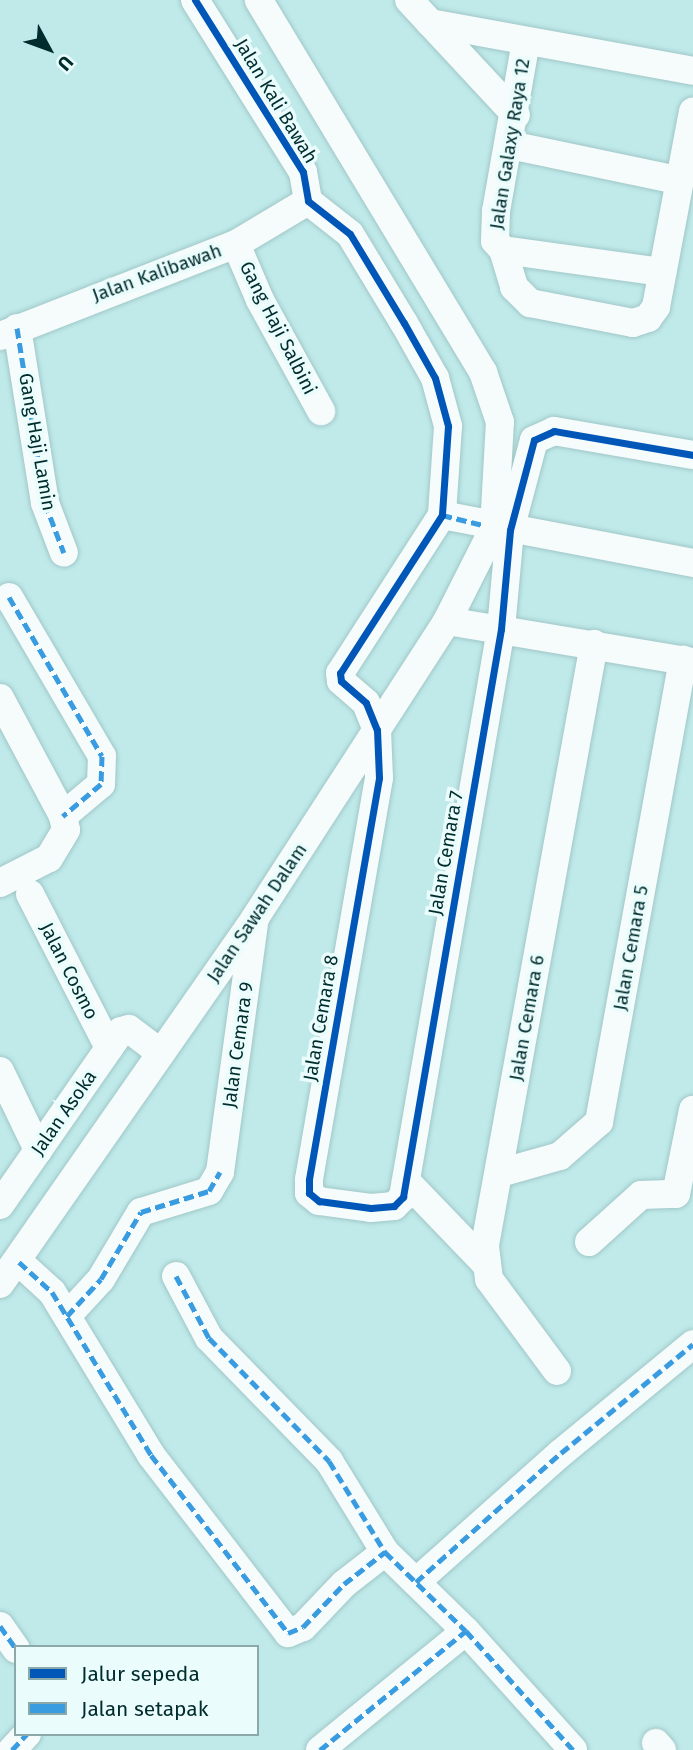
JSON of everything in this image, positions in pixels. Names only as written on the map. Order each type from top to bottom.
[{"type":"street","name":"Jalan Kali Bawah","points":[[195,0],[303,172],[308,201]]},
{"type":"street","points":[[259,0],[482,372],[500,422],[477,524]]},
{"type":"street","points":[[409,0],[516,115]]},
{"type":"street","points":[[430,23],[693,71]]},
{"type":"street","name":"Jalan Galaxy Raya 12","points":[[526,41],[516,115],[494,229],[495,242],[503,250],[662,272]]},
{"type":"street","points":[[503,250],[514,287],[530,303],[633,323],[648,318],[656,307],[693,111]]},
{"type":"street","points":[[510,145],[678,180]]},
{"type":"street","name":"Jalan Kalibawah","points":[[8,332],[236,244],[308,201]]},
{"type":"street","points":[[308,201],[350,234],[435,378],[477,524]]},
{"type":"street","name":"Gang Haji Salbini","points":[[236,244],[260,300],[321,411]]},
{"type":"street","name":"Gang Haji Lamin","points":[[8,332],[45,503],[64,553]]},
{"type":"street","points":[[377,730],[366,703],[341,681],[342,667],[390,600],[477,524],[534,440],[544,432],[693,455]]},
{"type":"street","points":[[477,524],[693,563]]},
{"type":"street","name":"Jalan Sawah Dalam","points":[[0,1284],[19,1262],[149,1044],[255,918],[447,621],[477,524]]},
{"type":"street","name":"Jalan Cemara 7","points":[[406,1181],[501,629],[477,524]]},
{"type":"street","points":[[9,597],[102,757],[101,784],[63,816]]},
{"type":"street","points":[[447,621],[688,661]]},
{"type":"street","name":"Jalan Cemara 6","points":[[485,1263],[594,644]]},
{"type":"street","name":"Jalan Cemara 5","points":[[499,1173],[560,1156],[599,1122],[688,661]]},
{"type":"street","points":[[0,698],[63,816],[66,830],[48,858],[0,883]]},
{"type":"street","name":"Jalan Cemara 8","points":[[377,730],[379,778],[308,1190],[331,1205],[394,1206],[403,1197],[406,1181]]},
{"type":"street","name":"Jalan Cosmo","points":[[30,894],[108,1048]]},
{"type":"street","name":"Jalan Cemara 9","points":[[66,1316],[101,1279],[141,1212],[209,1191],[220,1172],[255,918]]},
{"type":"street","name":"Jalan Asoka","points":[[0,1205],[121,1031],[149,1044]]},
{"type":"street","points":[[0,1071],[38,1150]]},
{"type":"street","points":[[589,1242],[642,1195],[676,1194],[693,1110]]},
{"type":"street","points":[[406,1181],[485,1263],[489,1279],[557,1371]]},
{"type":"street","points":[[19,1262],[52,1292],[151,1455],[288,1633],[303,1627],[344,1584],[386,1552]]},
{"type":"street","points":[[176,1276],[209,1338],[329,1461],[386,1552],[466,1631],[573,1750]]},
{"type":"street","points":[[416,1582],[561,1453],[693,1345]]},
{"type":"street","points":[[0,1626],[14,1646]]},
{"type":"street","points":[[320,1750],[466,1631]]},
{"type":"street","points":[[12,1750],[25,1736]]},
{"type":"marked path","points":[[17,328],[45,503],[64,553]]},
{"type":"marked path","points":[[438,521],[442,515],[483,525]]},
{"type":"marked path","points":[[9,597],[102,756],[101,784],[63,816]]},
{"type":"marked path","points":[[67,1316],[101,1279],[141,1212],[209,1191],[220,1172]]},
{"type":"marked path","points":[[19,1262],[52,1292],[151,1455],[288,1633],[303,1627],[344,1584],[385,1552]]},
{"type":"marked path","points":[[176,1276],[209,1338],[329,1461],[385,1552],[466,1631],[573,1750]]},
{"type":"marked path","points":[[416,1582],[561,1453],[693,1344]]},
{"type":"marked path","points":[[0,1626],[14,1646]]},
{"type":"marked path","points":[[320,1750],[466,1631]]},
{"type":"marked path","points":[[12,1750],[25,1736]]},
{"type":"cycle path","points":[[195,0],[303,172],[308,201],[350,234],[404,323],[435,378],[448,426],[442,515],[340,673],[341,681],[366,703],[377,730],[379,778],[309,1180],[309,1193],[319,1201],[371,1208],[394,1206],[403,1197],[501,629],[510,530],[534,440],[554,431],[693,455]]}]
